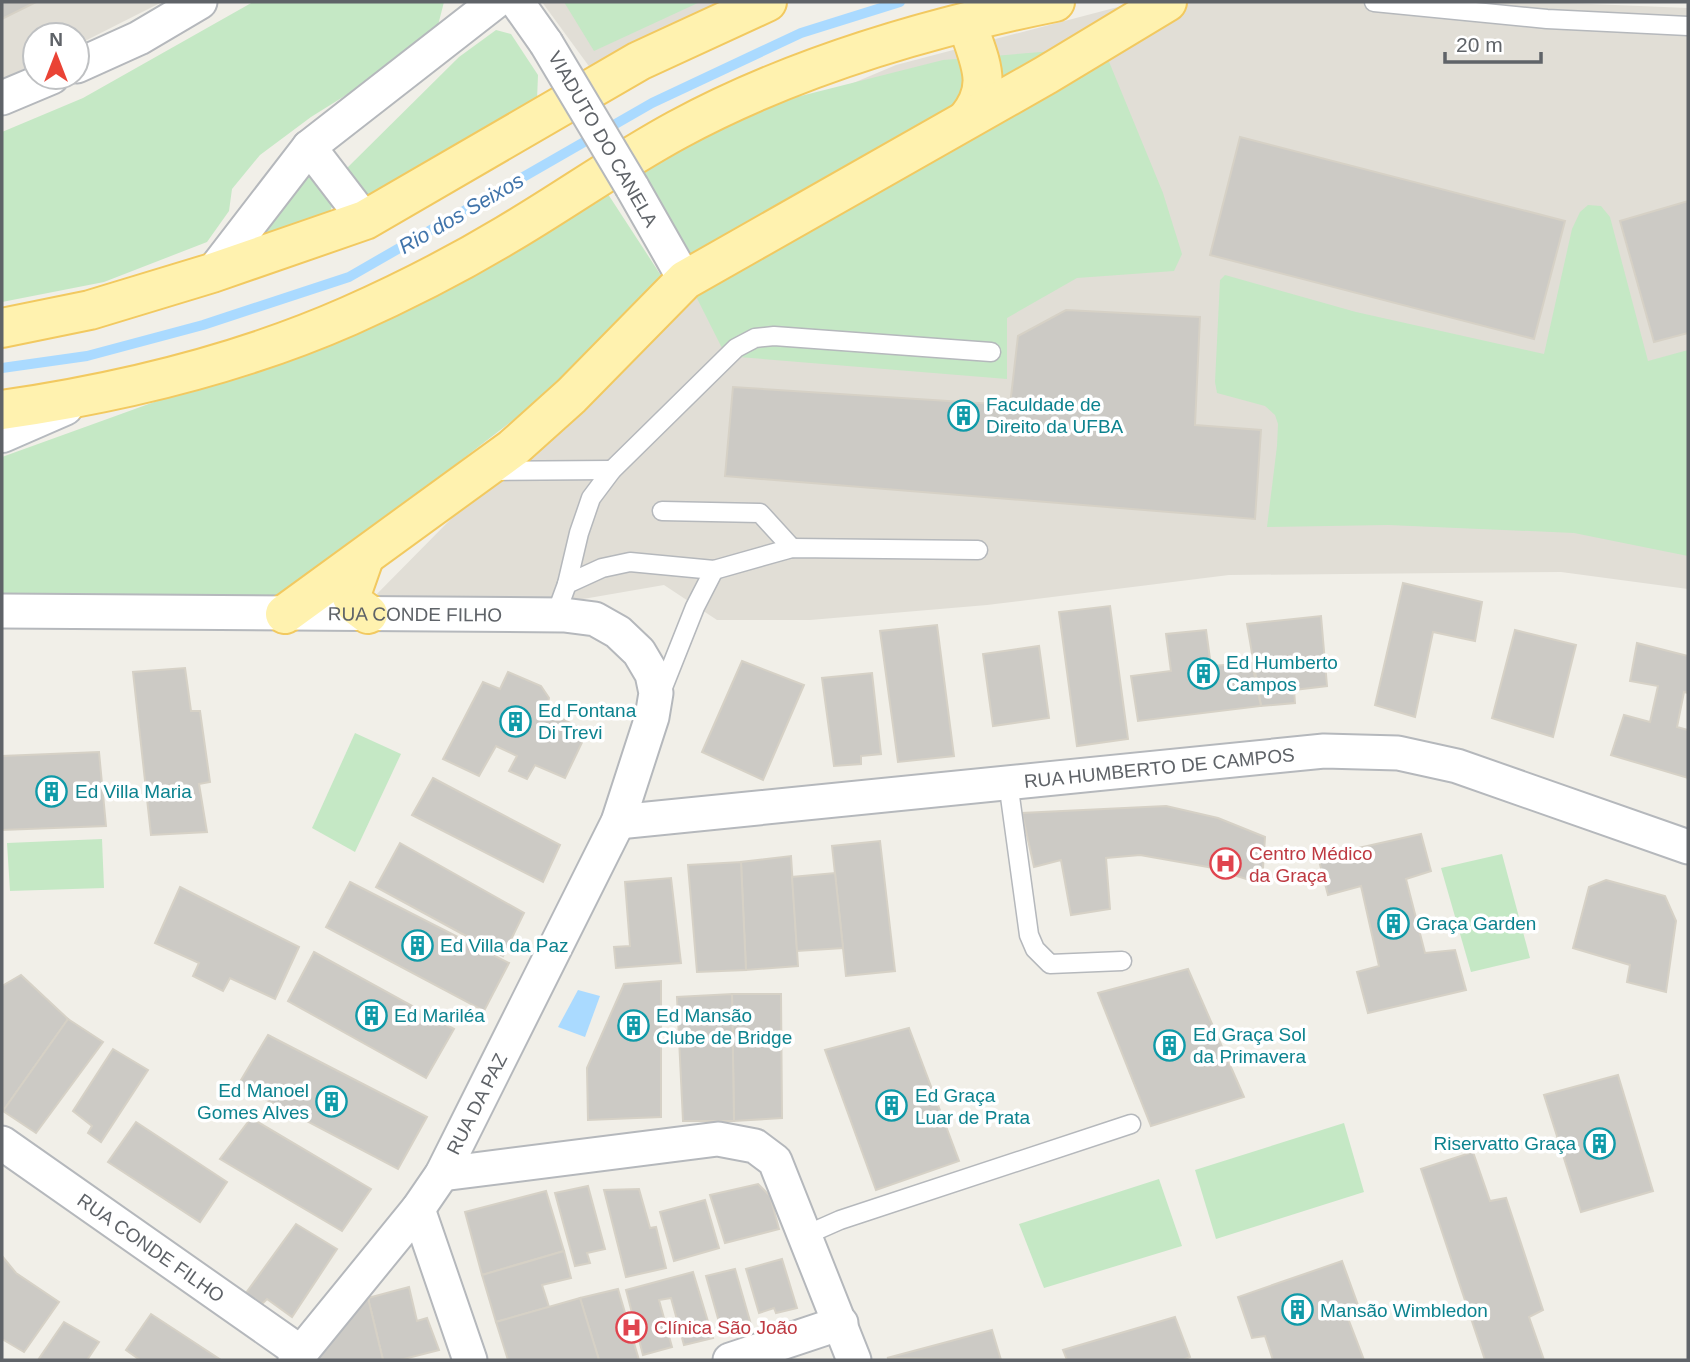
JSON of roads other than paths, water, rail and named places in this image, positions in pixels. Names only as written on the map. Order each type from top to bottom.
[{"type":"main road","points":[[2,328],[90,310],[212,273],[365,220],[639,61],[767,2]]},
{"type":"main road","points":[[2,410],[88,397],[261,350],[347,317],[424,281],[506,235],[678,129],[752,95],[842,60],[968,23],[1055,2]]},
{"type":"main road","points":[[285,614],[513,448],[571,397],[685,280],[1167,2]]},
{"type":"main road","points":[[968,23],[984,74],[984,89],[979,104],[968,119]]},
{"type":"main road","points":[[2,433],[88,397]]},
{"type":"main road","points":[[364,558],[351,594],[356,605],[368,614]]},
{"type":"street","points":[[91,60],[139,38],[200,2]]},
{"type":"street","points":[[212,273],[309,147],[495,2]]},
{"type":"street","name":"VIADUTO DO CANELA","points":[[517,2],[546,43],[685,280]]},
{"type":"street","points":[[2,98],[21,90]]},
{"type":"street","points":[[309,147],[365,220]]},
{"type":"street","name":"RUA CONDE FILHO","points":[[2,611],[368,614],[565,599],[618,632],[639,652],[652,674],[656,693],[652,717],[618,822]]},
{"type":"street","name":"RUA HUMBERTO DE CAMPOS","points":[[618,822],[1324,751],[1398,753],[1457,766],[1688,847]]},
{"type":"street","name":"RUA DA PAZ","points":[[297,1356],[418,1209],[442,1174],[618,822]]},
{"type":"street","points":[[442,1174],[718,1139],[755,1146],[775,1161],[854,1360]]},
{"type":"street","name":"RUA CONDE FILHO","points":[[2,1143],[297,1356]]},
{"type":"street","points":[[418,1209],[470,1360]]},
{"type":"street","points":[[730,1360],[841,1323]]},
{"type":"lane","points":[[1374,2],[1547,19],[1688,26]]},
{"type":"lane","points":[[565,599],[579,533],[592,498],[612,470],[737,348],[755,338],[774,336],[991,352]]},
{"type":"lane","points":[[481,471],[612,470]]},
{"type":"lane","points":[[662,511],[760,513],[792,548]]},
{"type":"lane","points":[[565,599],[602,568],[630,562],[714,570],[792,548],[978,550]]},
{"type":"lane","points":[[652,717],[695,607],[714,570]]},
{"type":"lane","points":[[1008,782],[1027,922],[1035,949],[1050,964],[1122,961]]},
{"type":"lane","points":[[806,1235],[840,1220],[1131,1124]]},
{"type":"water","points":[[578,990],[600,996],[585,1037],[558,1027]]},
{"type":"waterway","name":"Rio dos Seixos","points":[[2,368],[87,356],[203,325],[349,277],[652,103],[801,33],[900,2]]},
{"type":"place","name":"Faculdade de Direito da UFBA","points":[[963,415]]},
{"type":"place","name":"Ed Humberto Campos","points":[[1203,673]]},
{"type":"place","name":"Ed Fontana Di Trevi","points":[[515,721]]},
{"type":"place","name":"Ed Villa Maria","points":[[52,791]]},
{"type":"place","name":"Centro Médico da Graça","points":[[1226,864]]},
{"type":"place","name":"Graça Garden","points":[[1393,923]]},
{"type":"place","name":"Ed Villa da Paz","points":[[417,945]]},
{"type":"place","name":"Ed Mariléa","points":[[371,1015]]},
{"type":"place","name":"Ed Mansão Clube de Bridge","points":[[633,1026]]},
{"type":"place","name":"Ed Graça Sol da Primavera","points":[[1170,1045]]},
{"type":"place","name":"Ed Manoel Gomes Alves","points":[[332,1101]]},
{"type":"place","name":"Ed Graça Luar de Prata","points":[[892,1106]]},
{"type":"place","name":"Riservatto Graça","points":[[1599,1143]]},
{"type":"place","name":"Mansão Wimbledon","points":[[1297,1310]]},
{"type":"place","name":"Clínica São João","points":[[631,1327]]}]
